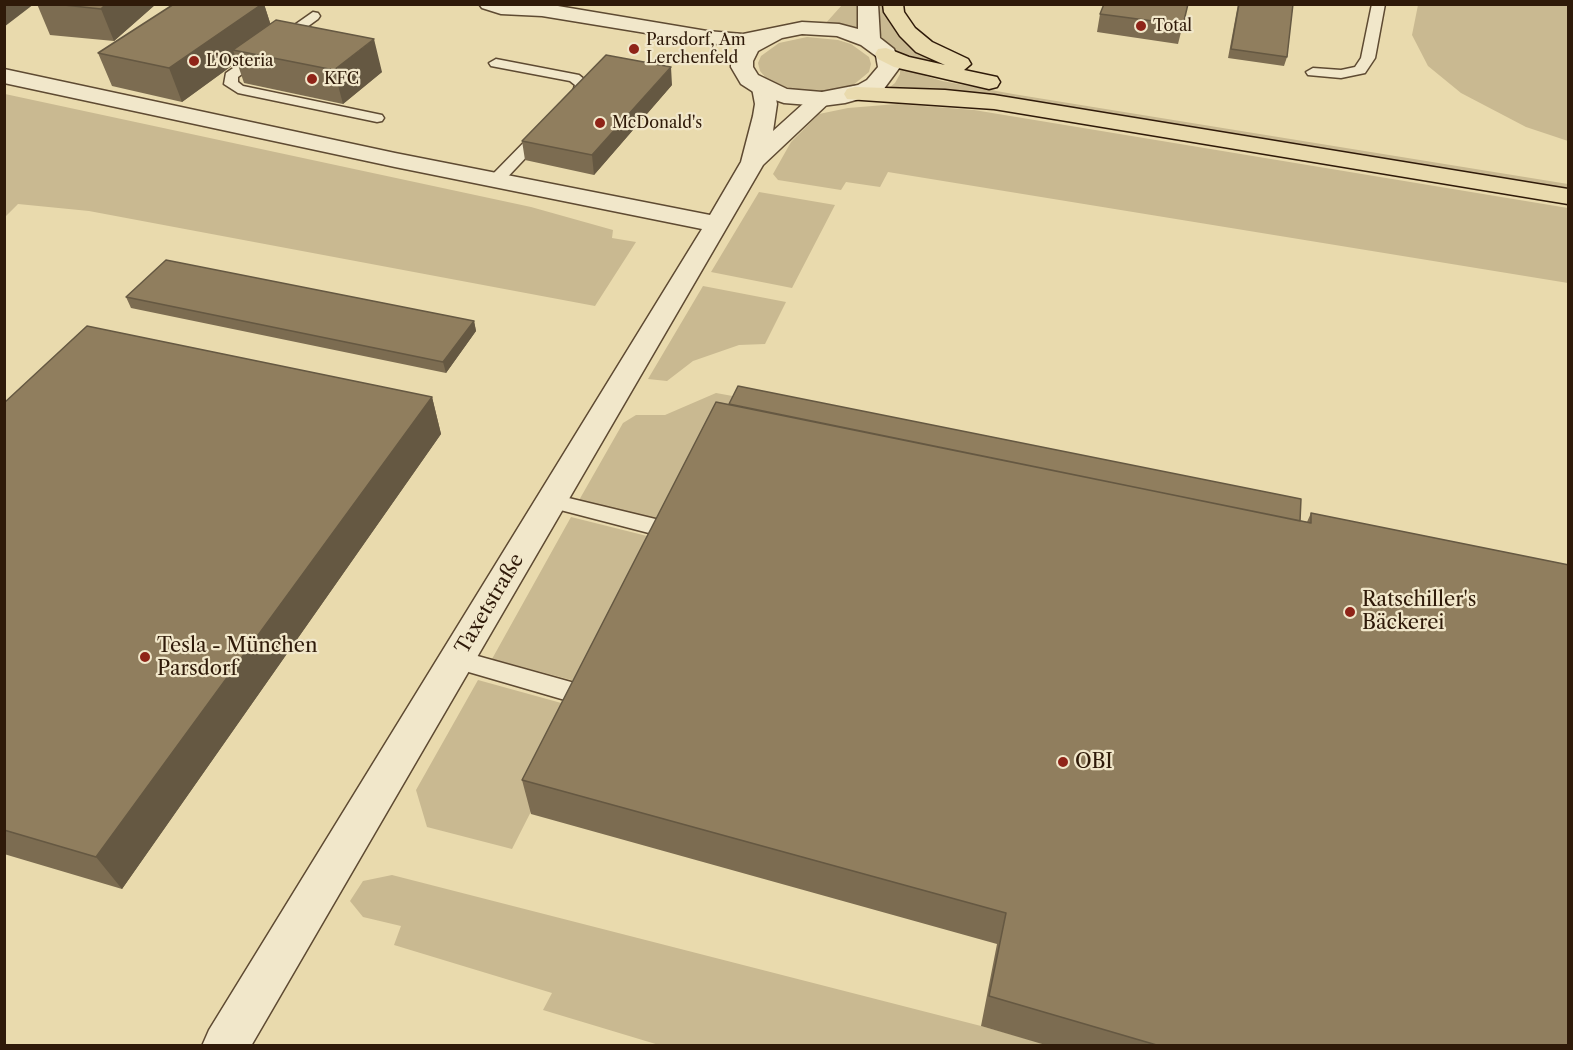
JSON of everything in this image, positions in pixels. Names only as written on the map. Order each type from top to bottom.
[{"type":"highway","points":[[893,4],[894,12],[908,32],[924,47],[947,59],[1011,82]]},
{"type":"highway","points":[[878,47],[902,62],[992,82],[1569,176]]},
{"type":"highway","points":[[855,94],[945,97],[994,102],[1569,197]]},
{"type":"street","points":[[765,37],[749,47],[744,54],[742,67],[749,79],[763,88],[796,98],[822,99],[855,94],[882,79],[889,67],[878,47],[868,4]]},
{"type":"street","points":[[495,6],[542,10],[707,37],[743,40],[802,28],[816,21],[824,13]]},
{"type":"street","points":[[495,6],[521,19],[700,54],[742,67]]},
{"type":"street","points":[[802,28],[839,30],[878,47]]},
{"type":"street","points":[[4,76],[496,180],[717,224]]},
{"type":"street","name":"Taxetstraße","points":[[753,162],[766,104],[763,88]]},
{"type":"street","name":"Taxetstraße","points":[[225,1046],[753,162],[822,99]]},
{"type":"lane","points":[[1313,72],[1341,74],[1360,70],[1368,58],[1379,4]]},
{"type":"lane","points":[[313,16],[231,76],[231,84],[238,89],[377,118]]},
{"type":"lane","points":[[496,63],[574,78],[583,84],[580,93],[496,180]]},
{"type":"lane","points":[[552,501],[672,531]]},
{"type":"lane","points":[[456,659],[589,697]]},
{"type":"shaded area","points":[[842,5],[857,5],[857,28],[825,24]]},
{"type":"shaded area","points":[[876,5],[884,5],[889,22],[902,40],[935,63],[917,60],[898,52],[887,43],[880,35]]},
{"type":"shaded area","points":[[1418,5],[1568,5],[1568,141],[1526,127],[1461,93],[1428,66],[1412,35]]},
{"type":"shaded area","points":[[807,37],[838,40],[851,44],[869,57],[871,64],[869,72],[852,86],[822,92],[790,89],[766,78],[760,71],[758,63],[761,56],[779,43]]},
{"type":"shaded area","points":[[900,68],[942,81],[1013,94],[1568,184],[1568,191],[1151,123],[886,90],[895,83],[900,74]]},
{"type":"shaded area","points":[[5,94],[531,207],[613,230],[612,238],[636,242],[595,306],[89,211],[18,204],[5,217]]},
{"type":"shaded area","points":[[897,104],[974,110],[1568,208],[1568,283],[888,172],[880,187],[846,182],[841,190],[778,180],[773,174],[791,142],[819,114],[848,108]]},
{"type":"shaded area","points":[[759,192],[835,205],[792,288],[711,272]]},
{"type":"shaded area","points":[[703,286],[786,302],[765,344],[739,345],[693,361],[667,381],[648,379]]},
{"type":"shaded area","points":[[716,393],[738,397],[675,523],[578,502],[623,423],[636,415],[665,415]]},
{"type":"shaded area","points":[[571,517],[667,541],[594,686],[492,659]]},
{"type":"shaded area","points":[[478,680],[583,709],[512,849],[427,827],[416,790]]},
{"type":"shaded area","points":[[392,875],[1049,1045],[659,1045],[543,1010],[552,993],[394,945],[401,926],[363,917],[350,901],[363,881]]},
{"type":"building","points":[[55,4],[106,4],[101,9]]},
{"type":"building","points":[[174,4],[262,4],[169,68],[98,53]]},
{"type":"building","points":[[1104,4],[1188,4],[1183,25],[1100,14]]},
{"type":"building","points":[[1239,4],[1293,4],[1287,57],[1231,49]]},
{"type":"building","points":[[276,20],[374,39],[334,70],[233,50]]},
{"type":"building","name":"McDonald's","points":[[606,55],[671,67],[592,155],[522,141]]},
{"type":"building","points":[[166,260],[474,321],[443,362],[126,297]]},
{"type":"building","name":"Tesla - München Parsdorf","points":[[87,326],[432,397],[96,857],[4,830],[4,403]]},
{"type":"building","points":[[738,386],[1301,499],[1300,521],[729,404]]},
{"type":"building","name":"OBI","points":[[716,402],[1311,523],[1311,513],[1569,565],[1569,1046],[1160,1046],[989,996],[1006,913],[522,780]]},
{"type":"place","name":"Total","points":[[1141,26]]},
{"type":"place","name":"Parsdorf, Am Lerchenfeld","points":[[634,49]]},
{"type":"place","name":"L'Osteria","points":[[194,61]]},
{"type":"place","name":"KFC","points":[[312,79]]},
{"type":"place","name":"McDonald's","points":[[600,123]]},
{"type":"place","name":"Ratschiller's Bäckerei","points":[[1350,612]]},
{"type":"place","name":"Tesla - München Parsdorf","points":[[145,657]]},
{"type":"place","name":"OBI","points":[[1063,762]]}]
